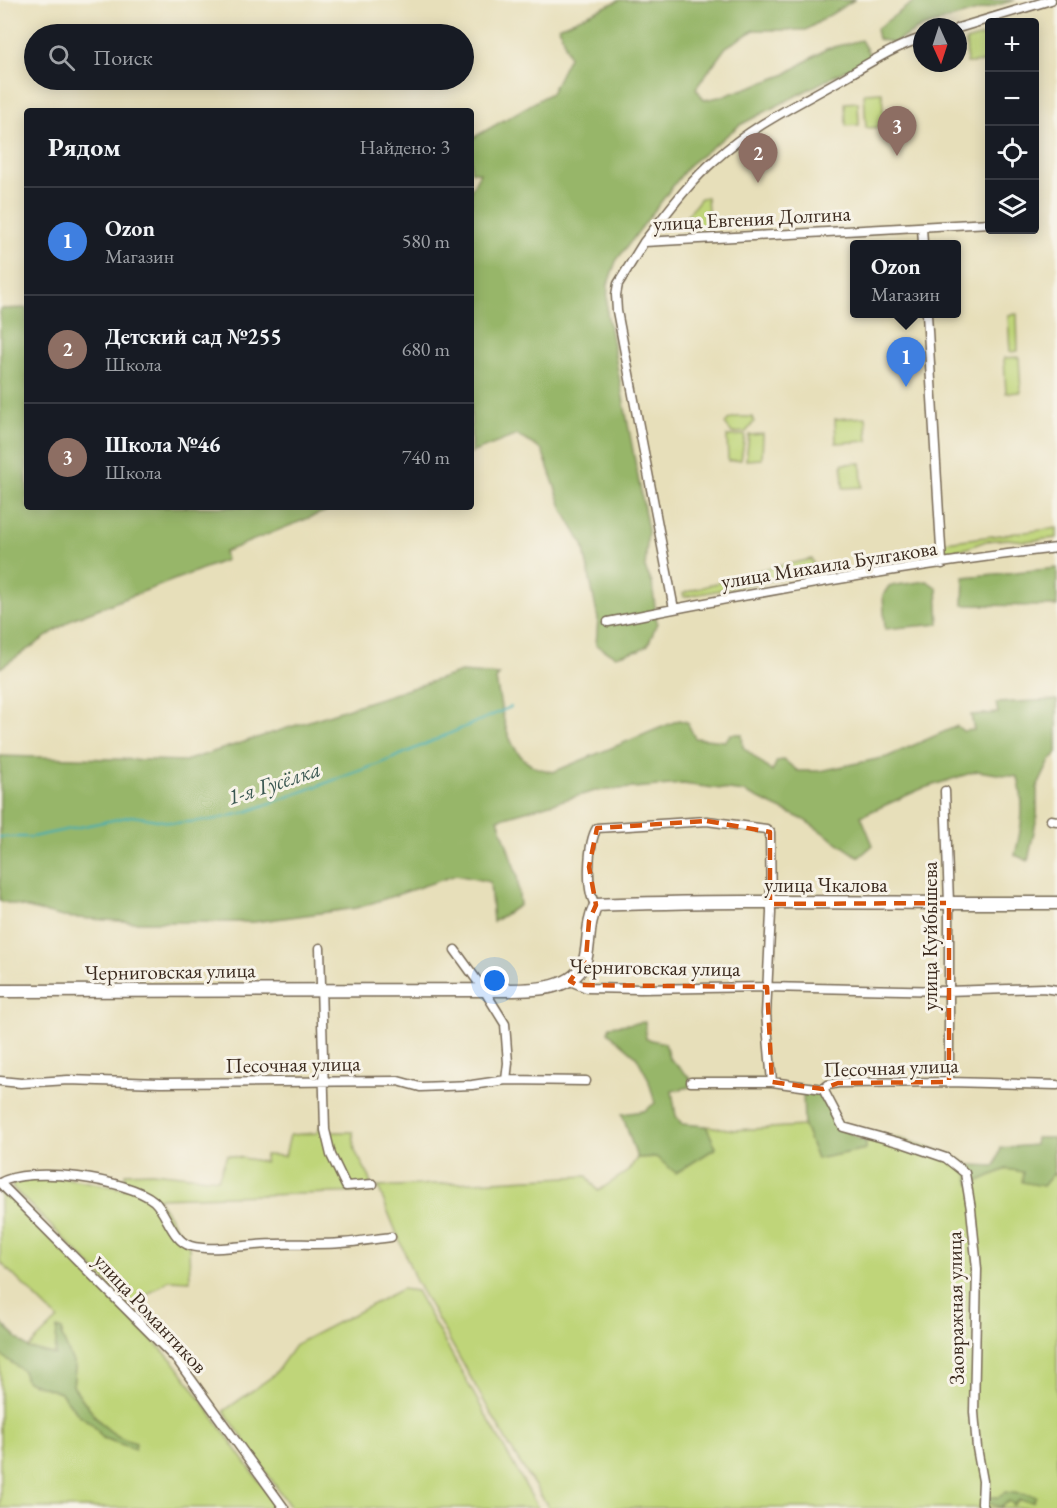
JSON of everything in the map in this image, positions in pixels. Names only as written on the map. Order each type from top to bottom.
[{"type":"street","points":[[967,24],[1051,0]]},
{"type":"street","points":[[644,242],[688,186],[715,159],[748,133],[894,50],[913,42]]},
{"type":"street","name":"улица Евгения Долгина","points":[[674,609],[615,295],[618,284],[644,242],[985,223]]},
{"type":"street","points":[[922,227],[923,240]]},
{"type":"street","points":[[927,318],[942,564]]},
{"type":"street","name":"улица Михаила Булгакова","points":[[608,622],[806,584],[1057,548]]},
{"type":"street","name":"улица Куйбышева","points":[[945,791],[949,903],[947,991],[949,1082]]},
{"type":"street","points":[[570,981],[576,976],[586,958],[589,921],[596,905],[591,900],[589,867],[593,834],[597,828],[707,821],[766,829],[770,832],[766,1014],[772,1082]]},
{"type":"street","name":"улица Чкалова","points":[[596,905],[684,902],[1057,903]]},
{"type":"street","points":[[320,948],[325,1130],[331,1155],[346,1186],[373,1184]]},
{"type":"street","points":[[454,950],[484,990],[505,1024],[508,1063],[506,1080]]},
{"type":"street","name":"Черниговская улица","points":[[0,991],[484,990],[549,987],[570,981],[587,988],[640,989],[767,987],[947,991],[1043,988],[1057,990]]},
{"type":"street","name":"Песочная улица","points":[[0,1081],[21,1083],[68,1080],[160,1083],[398,1081],[420,1087],[472,1085],[506,1080],[586,1081]]},
{"type":"street","name":"Песочная улица","points":[[691,1082],[772,1082],[823,1089],[828,1085],[838,1083],[949,1082],[1057,1085]]},
{"type":"street","name":"Заовражная улица","points":[[823,1089],[843,1127],[946,1158],[965,1173],[977,1269],[974,1412],[983,1481],[982,1503],[984,1508]]},
{"type":"street","points":[[0,1183],[9,1177],[17,1176],[66,1176],[109,1182],[133,1189],[154,1201],[182,1241],[190,1246],[342,1243],[391,1237]]},
{"type":"street","name":"улица Романтиков","points":[[0,1183],[178,1361],[284,1508]]},
{"type":"highlighted area","points":[[707,821],[770,832],[770,904],[949,903],[949,1082],[838,1083],[823,1089],[772,1082],[767,987],[577,985],[570,981],[586,958],[589,921],[596,905],[589,867],[597,828]]},
{"type":"green space","points":[[620,0],[854,0],[806,30],[754,30],[726,47],[696,88],[704,100],[724,96],[784,75],[826,49],[861,40],[871,57],[740,125],[689,165],[616,261],[608,284],[607,313],[648,530],[645,568],[652,583],[657,623],[648,645],[639,650],[615,656],[596,645],[598,619],[583,545],[563,510],[542,450],[517,435],[474,452],[474,184],[480,173],[474,172],[474,137],[551,93],[569,57],[559,27]]},
{"type":"green space","points":[[916,0],[1015,0],[953,18],[913,18],[913,32],[893,43],[878,39],[876,29]]},
{"type":"green space","points":[[985,35],[985,62],[967,63],[967,41]]},
{"type":"green space","points":[[882,92],[884,127],[866,128],[864,93]]},
{"type":"green space","points":[[858,102],[859,125],[846,126],[845,103]]},
{"type":"green space","points":[[707,197],[709,228],[682,229],[681,223],[701,198]]},
{"type":"green space","points":[[24,308],[24,510],[329,510],[224,552],[226,560],[74,618],[0,668],[0,309]]},
{"type":"green space","points":[[1017,314],[1018,351],[1010,352],[1008,315]]},
{"type":"green space","points":[[1019,357],[1021,392],[1006,393],[1004,358]]},
{"type":"green space","points":[[752,417],[754,422],[746,432],[732,433],[725,424],[733,418]]},
{"type":"green space","points":[[866,417],[868,441],[836,443],[835,419]]},
{"type":"green space","points":[[763,434],[762,459],[746,460],[749,435]]},
{"type":"green space","points":[[745,435],[741,460],[728,461],[727,436]]},
{"type":"green space","points":[[861,463],[862,487],[843,488],[842,464]]},
{"type":"green space","points":[[1057,528],[1057,538],[986,541],[953,553],[944,551],[945,542]]},
{"type":"green space","points":[[812,559],[815,572],[684,597],[683,593],[760,570]]},
{"type":"green space","points":[[1057,568],[1057,606],[963,605],[964,577]]},
{"type":"green space","points":[[927,581],[937,588],[939,624],[885,629],[883,595],[889,586]]},
{"type":"green space","points":[[461,672],[499,675],[496,680],[503,715],[515,748],[531,765],[553,772],[679,720],[687,722],[695,738],[725,741],[731,734],[742,734],[743,747],[772,772],[777,761],[784,760],[798,771],[820,771],[887,757],[957,726],[963,731],[974,730],[971,715],[998,713],[996,703],[1057,700],[1057,753],[1050,761],[1037,788],[1037,817],[1028,861],[1015,855],[1022,816],[1018,777],[977,771],[921,789],[861,816],[873,845],[859,857],[804,820],[744,792],[683,784],[595,791],[498,819],[517,875],[520,905],[493,922],[490,882],[456,875],[357,908],[254,922],[134,922],[63,917],[0,901],[0,756],[185,761]]},
{"type":"green space","points":[[645,1022],[646,1039],[665,1043],[669,1058],[698,1085],[672,1091],[676,1116],[682,1124],[706,1126],[716,1148],[676,1173],[656,1157],[637,1158],[622,1114],[644,1111],[655,1103],[648,1078],[636,1056],[608,1032],[610,1026]]},
{"type":"green space","points":[[803,1089],[819,1093],[840,1128],[866,1142],[866,1149],[817,1159],[804,1126]]},
{"type":"green space","points":[[326,1124],[330,1132],[353,1132],[355,1151],[370,1178],[370,1192],[157,1198],[189,1247],[190,1281],[169,1280],[131,1306],[12,1187],[16,1180],[66,1178],[125,1189],[125,1173],[152,1172],[218,1179],[227,1155],[265,1162],[265,1155],[285,1156],[290,1135],[317,1133],[321,1125]]},
{"type":"green space","points":[[706,1126],[735,1130],[804,1126],[817,1159],[865,1149],[866,1142],[874,1133],[924,1145],[959,1159],[970,1165],[967,1172],[977,1182],[993,1173],[1011,1169],[1026,1173],[1043,1186],[1054,1173],[1057,1173],[1057,1504],[1042,1508],[549,1508],[513,1452],[416,1281],[378,1187],[587,1176],[598,1191],[628,1171],[637,1158],[656,1157],[677,1172],[716,1148]]},
{"type":"green space","points":[[1036,1138],[1053,1138],[1054,1173],[1043,1186],[1022,1182],[1023,1172],[1006,1169],[970,1185],[967,1172],[970,1165],[995,1166],[1001,1148],[1035,1145]]},
{"type":"green space","points":[[0,1187],[175,1363],[278,1508],[0,1508],[0,1354],[24,1371],[26,1381],[61,1393],[77,1413],[93,1425],[103,1438],[136,1443],[115,1434],[99,1421],[73,1386],[75,1367],[62,1337],[62,1330],[57,1329],[56,1355],[28,1348],[58,1319],[0,1262]]},
{"type":"green space","points":[[402,1289],[416,1291],[538,1508],[291,1508],[224,1411],[274,1375],[296,1344]]},
{"type":"green space","points":[[0,1322],[28,1348],[55,1355],[57,1328],[62,1330],[62,1337],[75,1367],[73,1386],[99,1421],[115,1434],[136,1443],[135,1449],[103,1438],[93,1425],[77,1413],[61,1393],[26,1381],[23,1371],[0,1354]]},
{"type":"green space","points":[[1005,1492],[1036,1496],[1033,1502],[1019,1500],[1014,1505],[1009,1501],[1001,1507],[987,1503],[988,1497],[999,1497]]},
{"type":"waterway","name":"1-я Гусёлка","points":[[0,837],[32,837],[132,816],[176,823],[212,820],[243,813],[384,762],[511,707]]},
{"type":"place","name":"Школа №46","points":[[897,156]]},
{"type":"place","name":"Детский сад №255","points":[[758,183]]},
{"type":"place","name":"Ozon","points":[[906,387]]}]
